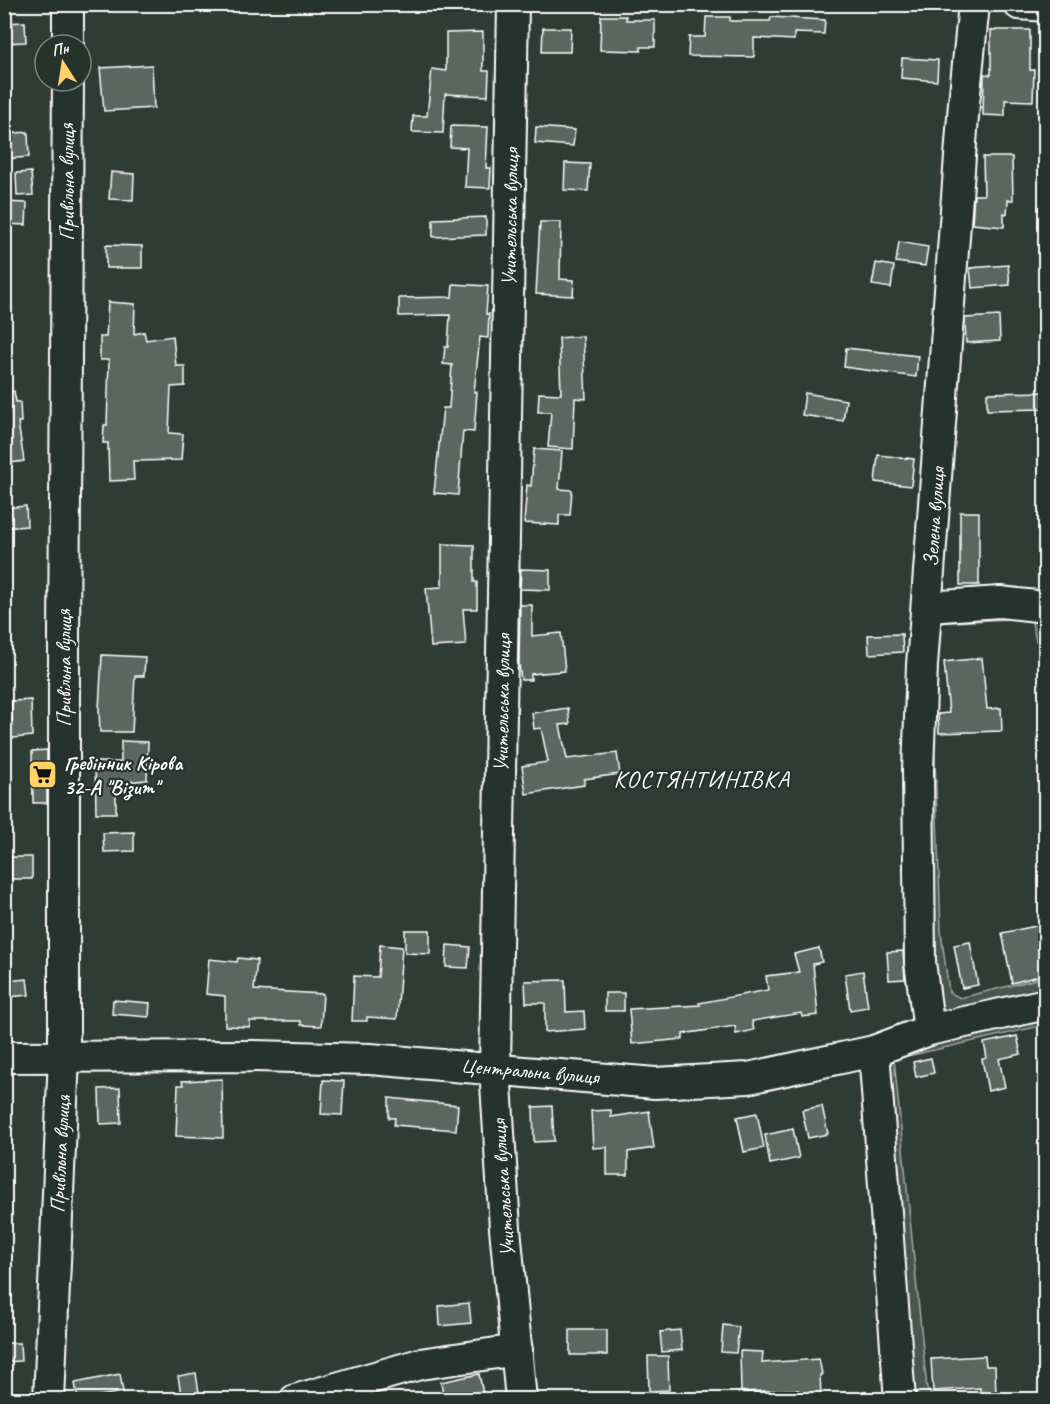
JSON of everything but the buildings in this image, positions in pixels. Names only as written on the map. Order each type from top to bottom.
[{"type":"street","points":[[68,4],[68,33]]},
{"type":"street","name":"Учительська вулиця","points":[[513,4],[495,1068],[505,1228],[521,1400]]},
{"type":"street","name":"Зелена вулиця","points":[[929,1030],[920,962],[918,770],[922,665],[964,102],[974,4]]},
{"type":"street","points":[[1019,4],[1046,6]]},
{"type":"street","name":"Привільна вулиця","points":[[49,1400],[64,1056],[68,93]]},
{"type":"street","points":[[927,607],[1000,602],[1046,607]]},
{"type":"street","name":"Центральна вулиця","points":[[4,1057],[370,1059],[655,1083],[748,1078],[874,1051],[929,1030],[1046,1004]]},
{"type":"street","points":[[874,1051],[900,1400]]},
{"type":"street","points":[[295,1400],[420,1364],[517,1350]]},
{"type":"shaded area","points":[[942,612],[1045,617],[1045,639],[1036,641],[1031,618],[935,623],[932,672],[941,932],[949,992],[960,998],[1045,977],[1045,995],[947,1011],[936,1001],[930,982],[932,620]]},
{"type":"shaded area","points":[[1045,1012],[1045,1025],[894,1059],[927,1389],[934,1399],[918,1399],[909,1388],[883,1055]]},
{"type":"place","name":"Гребінник Кірова 32-А \"Візит\"","points":[[43,775]]},
{"type":"district","name":"КОСТЯНТИНІВКА","points":[[702,779]]}]
